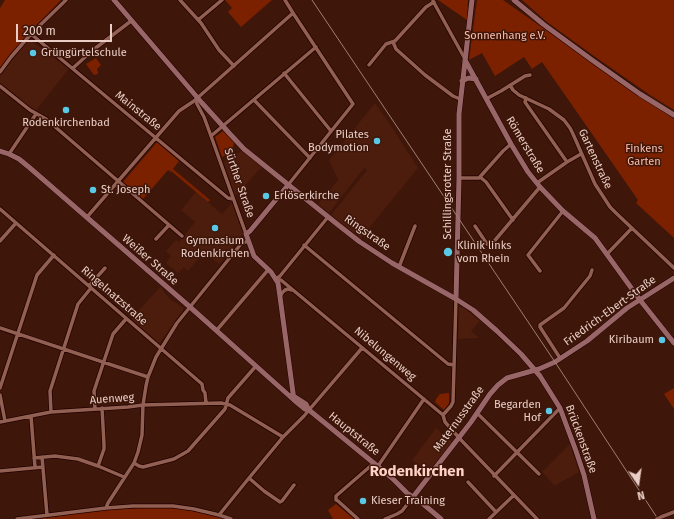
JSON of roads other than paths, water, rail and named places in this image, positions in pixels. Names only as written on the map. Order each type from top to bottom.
[{"type":"street","points":[[0,72],[31,34],[66,0]]},
{"type":"street","name":"Sürther Straße","points":[[114,0],[198,98],[196,101],[197,104],[211,136],[254,256],[276,279],[279,289],[293,398]]},
{"type":"street","points":[[180,0],[198,20],[220,52],[234,66]]},
{"type":"street","points":[[198,20],[222,0]]},
{"type":"street","points":[[246,234],[288,185],[353,104],[285,0]]},
{"type":"street","name":"Schillingsrotter Straße","points":[[443,415],[452,404],[459,178],[458,114],[472,0]]},
{"type":"street","points":[[514,0],[543,24],[592,60],[640,94],[674,115]]},
{"type":"street","points":[[376,65],[370,64],[386,44],[393,42],[433,1]]},
{"type":"street","name":"Römerstraße","points":[[433,1],[519,159],[538,185],[563,211],[595,238],[640,300],[674,343]]},
{"type":"street","points":[[87,217],[180,111],[198,98],[293,13]]},
{"type":"street","points":[[73,68],[92,50],[131,21]]},
{"type":"street","name":"Mainstraße","points":[[31,34],[228,198],[233,200]]},
{"type":"street","points":[[393,42],[396,49],[425,76],[453,96],[460,99]]},
{"type":"street","points":[[459,47],[463,48],[467,46]]},
{"type":"street","points":[[211,136],[316,47]]},
{"type":"street","points":[[284,74],[331,131]]},
{"type":"street","points":[[486,99],[524,76],[530,75]]},
{"type":"street","points":[[462,81],[466,78],[476,79]]},
{"type":"street","name":"Gartenstraße","points":[[510,85],[516,93],[549,109],[564,120],[573,134],[595,184],[602,196],[617,214],[674,268]]},
{"type":"street","points":[[0,86],[36,114],[46,119],[182,236]]},
{"type":"street","name":"Ringstraße","points":[[198,98],[244,149],[288,185],[360,242],[399,267],[456,299],[480,316],[521,354],[535,371]]},
{"type":"street","points":[[526,98],[525,102],[566,162]]},
{"type":"street","points":[[254,100],[310,158]]},
{"type":"street","points":[[9,154],[36,114]]},
{"type":"street","points":[[459,178],[479,178],[511,144]]},
{"type":"street","name":"Weißer Straße","points":[[0,151],[9,154],[30,168],[293,398]]},
{"type":"street","points":[[475,226],[487,244],[491,245],[494,243],[513,220],[538,185],[566,162],[581,154]]},
{"type":"street","points":[[480,177],[486,182],[513,220]]},
{"type":"street","name":"Ringelnatzstraße","points":[[0,209],[202,384],[206,403]]},
{"type":"street","points":[[540,271],[528,255],[563,211]]},
{"type":"street","points":[[276,279],[328,217]]},
{"type":"street","points":[[0,241],[16,222]]},
{"type":"street","points":[[156,239],[169,225]]},
{"type":"street","points":[[399,267],[415,226]]},
{"type":"street","points":[[608,254],[632,228]]},
{"type":"street","points":[[106,508],[134,463],[138,452],[143,425],[143,405],[148,377],[152,365],[177,323],[241,244],[248,241]]},
{"type":"street","points":[[304,245],[448,364],[454,365]]},
{"type":"street","points":[[0,388],[37,276],[54,255]]},
{"type":"street","points":[[51,412],[50,391],[78,304],[105,268]]},
{"type":"street","points":[[216,331],[268,270]]},
{"type":"street","points":[[558,360],[540,326],[564,308],[590,276],[592,270]]},
{"type":"street","name":"Friedrich-Ebert-Straße","points":[[558,360],[587,341],[628,308],[674,278]]},
{"type":"street","name":"Nibelungenweg","points":[[276,279],[281,280],[443,415],[445,422],[468,449],[536,519]]},
{"type":"street","points":[[280,297],[285,290],[293,290]]},
{"type":"street","points":[[95,409],[94,391],[113,334],[126,319]]},
{"type":"street","points":[[0,328],[148,377]]},
{"type":"street","points":[[220,515],[248,478],[283,437],[304,416],[362,348]]},
{"type":"street","name":"Maternusstraße","points":[[413,497],[459,438],[491,391],[509,378],[535,371],[558,360]]},
{"type":"street","points":[[134,463],[142,467],[174,459],[190,449],[225,409],[228,398],[256,366]]},
{"type":"street","name":"Brückenstraße","points":[[535,371],[560,408],[584,475],[594,519]]},
{"type":"street","points":[[283,390],[287,391],[292,387]]},
{"type":"street","name":"Hauptstraße","points":[[292,387],[300,400]]},
{"type":"street","points":[[0,394],[5,421]]},
{"type":"street","name":"Hauptstraße","points":[[293,398],[376,464],[437,518]]},
{"type":"street","name":"Hauptstraße","points":[[293,398],[306,404],[309,410]]},
{"type":"street","points":[[358,519],[338,501],[336,496],[376,464],[424,399]]},
{"type":"street","name":"Auenweg","points":[[0,422],[51,412],[143,405],[206,403],[226,404]]},
{"type":"street","points":[[226,404],[283,437]]},
{"type":"street","points":[[98,466],[104,449],[102,408]]},
{"type":"street","points":[[494,476],[560,408]]},
{"type":"street","points":[[477,413],[540,474]]},
{"type":"street","points":[[30,416],[35,467]]},
{"type":"street","points":[[34,458],[56,456],[78,459],[124,477]]},
{"type":"street","points":[[42,457],[47,515]]},
{"type":"street","points":[[0,471],[43,467]]},
{"type":"street","points":[[248,478],[264,492],[280,502],[294,485]]},
{"type":"street","points":[[468,482],[496,512]]},
{"type":"street","points":[[489,519],[514,496]]},
{"type":"street","points":[[385,519],[402,511],[413,497]]},
{"type":"street","points":[[17,519],[133,506],[173,506],[194,509],[231,519]]},
{"type":"street","points":[[657,519],[674,512]]},
{"type":"tram line","points":[[312,0],[555,362],[658,519]]},
{"type":"place","name":"Grüngürtelschule","points":[[33,53]]},
{"type":"place","name":"Rodenkirchenbad","points":[[66,110]]},
{"type":"place","name":"Pilates Bodymotion","points":[[377,141]]},
{"type":"place","name":"St. Joseph","points":[[93,190]]},
{"type":"place","name":"Erlöserkirche","points":[[266,196]]},
{"type":"place","name":"Gymnasium Rodenkirchen","points":[[215,228]]},
{"type":"place","name":"Klinik links vom Rhein","points":[[448,252]]},
{"type":"place","name":"Kiribaum","points":[[662,340]]},
{"type":"place","name":"Begarden Hof","points":[[549,411]]},
{"type":"place","name":"Kieser Training","points":[[363,501]]},
{"type":"district","name":"Rodenkirchen","points":[[417,472]]},
{"type":"park label","name":"Sonnenhang e.V.","points":[[505,36]]},
{"type":"park label","name":"Finkens Garten","points":[[644,155]]}]
